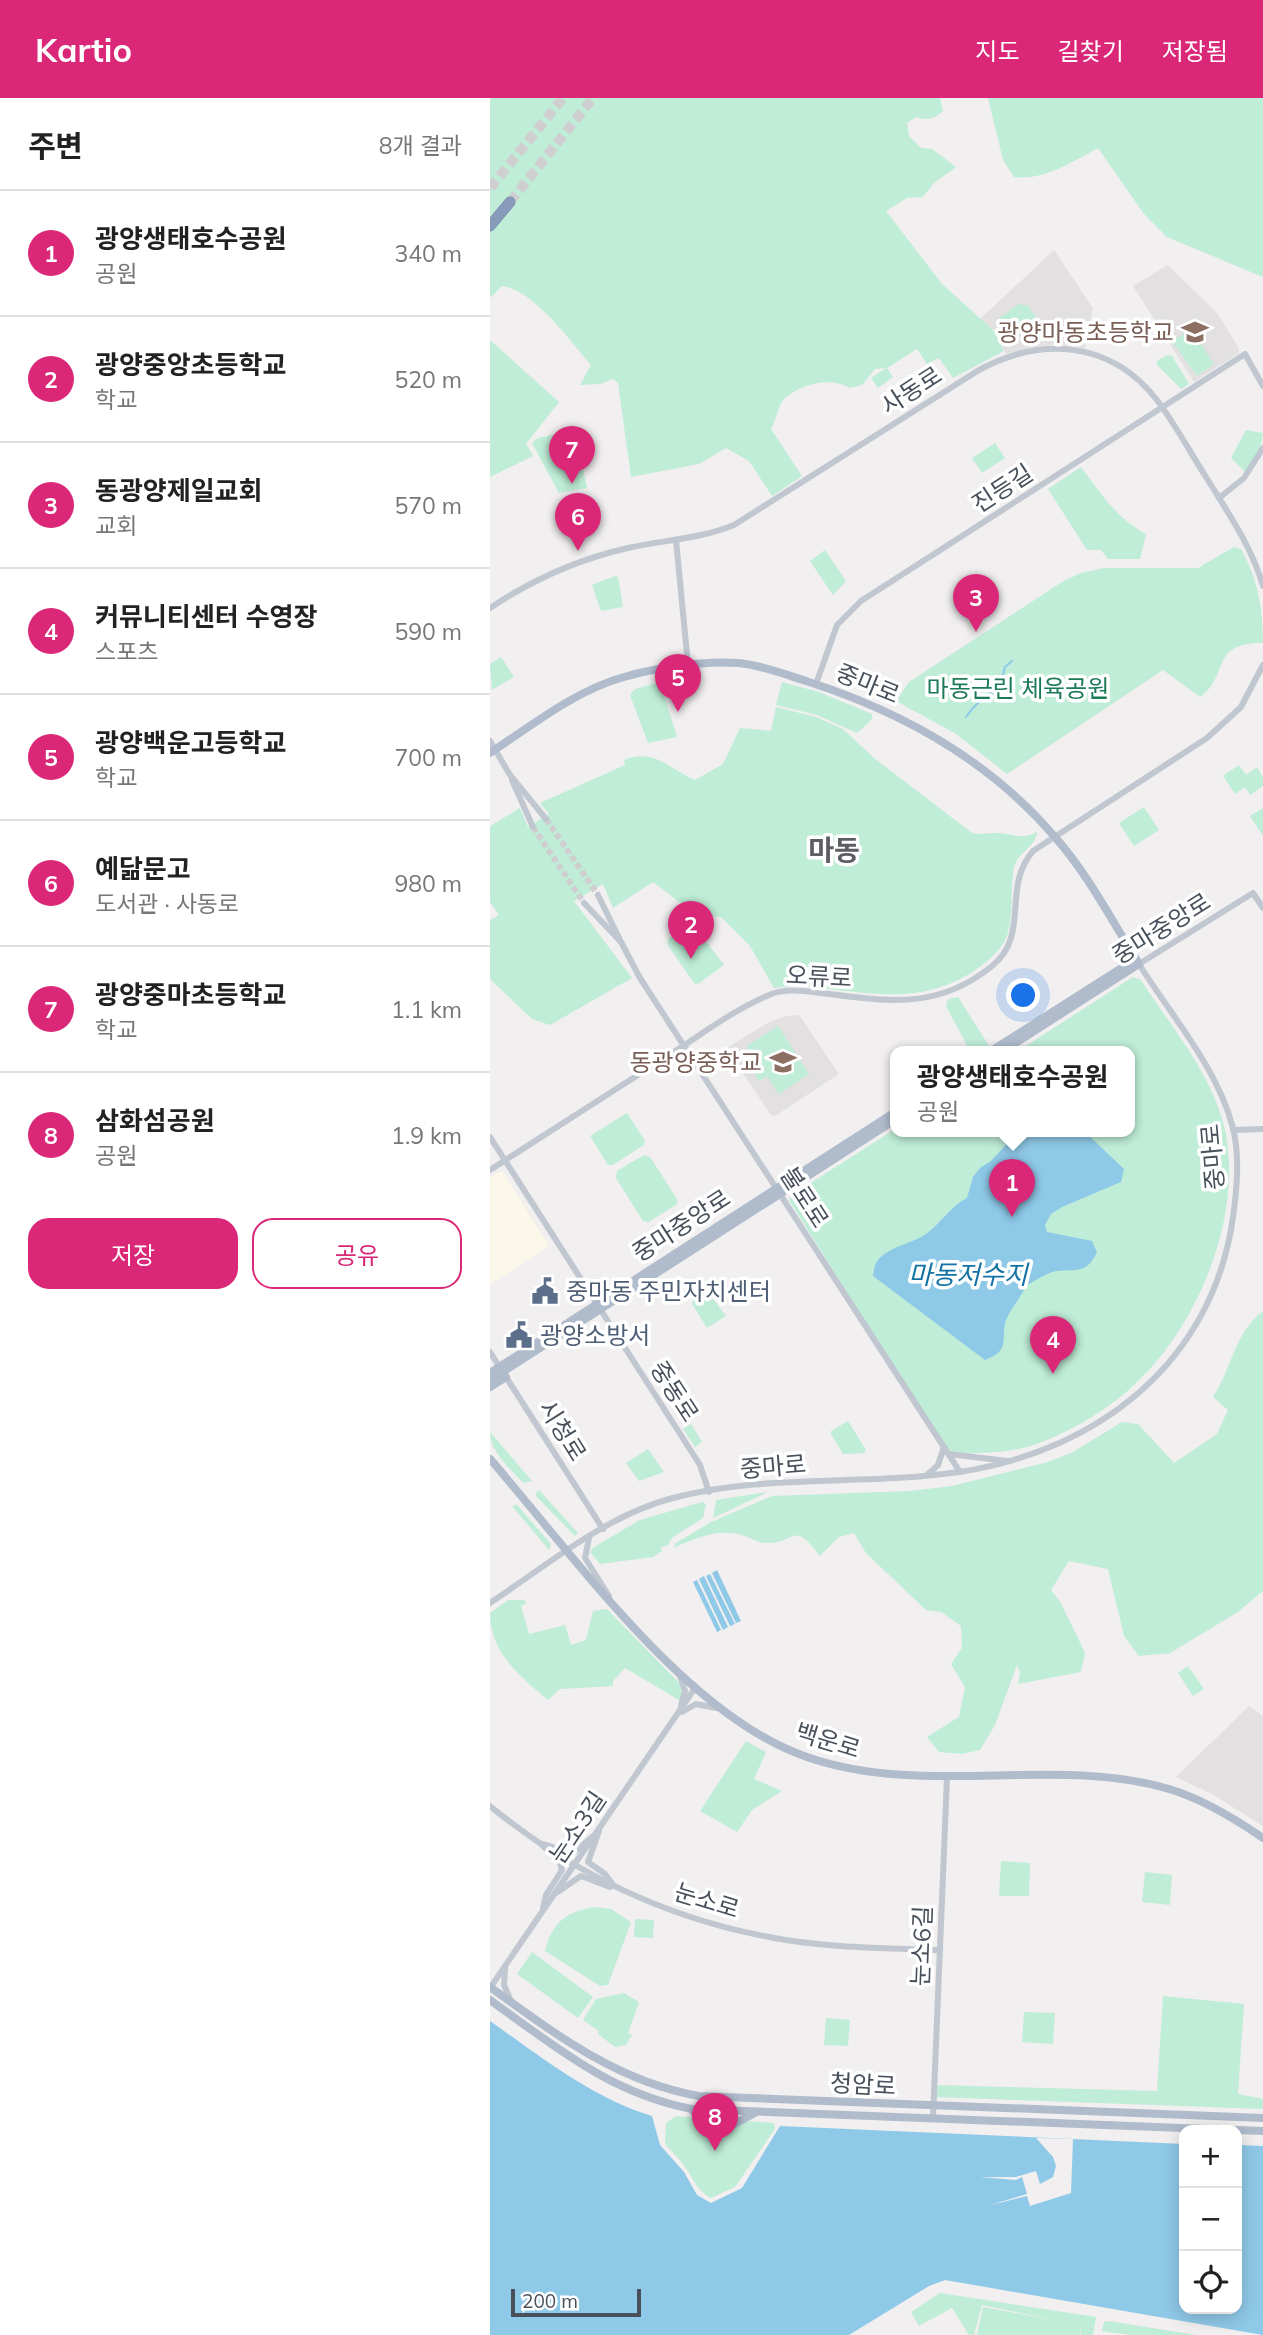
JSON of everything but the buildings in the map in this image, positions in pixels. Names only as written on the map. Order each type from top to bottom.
[{"type":"highway","points":[[490,226],[510,202]]},
{"type":"main road","name":"중마로","points":[[493,751],[602,685],[624,677],[688,665],[751,665],[816,684],[883,708],[943,742],[1024,803],[1055,836],[1137,962]]},
{"type":"main road","name":"중마중앙로","points":[[999,1046],[1137,962]]},
{"type":"main road","name":"중마중앙로","points":[[1011,1046],[1137,962]]},
{"type":"main road","name":"중마중앙로","points":[[778,1191],[890,1115]]},
{"type":"main road","name":"중마중앙로","points":[[490,1380],[597,1306],[890,1123]]},
{"type":"main road","name":"중마중앙로","points":[[490,1373],[502,1372]]},
{"type":"main road","points":[[490,1387],[502,1372]]},
{"type":"main road","name":"백운로","points":[[490,1459],[612,1601],[678,1671],[718,1709],[755,1734],[806,1757],[867,1772],[947,1777],[1097,1777],[1159,1787],[1200,1801],[1263,1838]]},
{"type":"main road","name":"청암로","points":[[490,1988],[591,2057],[669,2091],[699,2096],[934,2107],[1263,2118]]},
{"type":"main road","name":"청암로","points":[[490,2000],[608,2082],[647,2099],[692,2109],[1179,2128]]},
{"type":"main road","points":[[692,2109],[704,2127],[725,2129],[758,2111]]},
{"type":"main road","name":"청암로","points":[[1242,2130],[1263,2132]]},
{"type":"street","name":"사동로","points":[[490,608],[542,578],[580,562],[626,548],[721,530],[750,516],[979,370],[1023,351],[1058,347],[1087,352],[1126,371],[1162,408],[1248,548],[1263,586]]},
{"type":"street","name":"진등길","points":[[816,684],[832,635],[852,608],[1245,354],[1263,386]]},
{"type":"street","points":[[1219,498],[1244,478],[1263,448]]},
{"type":"street","points":[[676,540],[688,665]]},
{"type":"street","points":[[1055,836],[1214,733],[1247,699],[1263,666]]},
{"type":"street","points":[[490,741],[493,751],[510,775],[546,819]]},
{"type":"street","points":[[510,775],[533,827]]},
{"type":"street","name":"오류로","points":[[490,1170],[755,1002],[784,991],[910,1001],[957,990],[1002,957],[1012,942],[1018,872],[1033,851],[1055,836]]},
{"type":"street","name":"중마중앙로","points":[[1137,962],[1253,893],[1263,908]]},
{"type":"street","name":"불로로","points":[[598,895],[639,978],[960,1472]]},
{"type":"street","name":"불로로","points":[[584,904],[621,942]]},
{"type":"street","name":"중마로","points":[[490,1603],[589,1538],[666,1500],[770,1484],[926,1476],[960,1472],[1008,1461],[1066,1441],[1108,1418],[1167,1367],[1189,1336],[1219,1276],[1230,1238],[1237,1163],[1233,1130],[1224,1101],[1208,1069],[1137,962]]},
{"type":"street","points":[[1233,1130],[1263,1129]]},
{"type":"street","name":"중동로","points":[[490,1137],[700,1465],[709,1492]]},
{"type":"street","name":"시청로","points":[[490,1352],[603,1530]]},
{"type":"street","points":[[944,1447],[951,1457],[989,1457],[1008,1461]]},
{"type":"street","points":[[926,1476],[938,1465],[944,1447]]},
{"type":"street","points":[[589,1538],[585,1558],[612,1601]]},
{"type":"street","points":[[678,1671],[685,1691],[679,1712]]},
{"type":"street","name":"눈소3길","points":[[490,1988],[695,1688]]},
{"type":"street","points":[[679,1712],[696,1704],[718,1709]]},
{"type":"street","name":"눈소6길","points":[[933,2118],[947,1777]]},
{"type":"street","name":"눈소로","points":[[490,1807],[541,1843],[615,1888],[696,1920],[770,1938],[940,1950]]},
{"type":"street","points":[[541,1843],[551,1844],[565,1853],[573,1853],[584,1841],[597,1833]]},
{"type":"street","points":[[597,1833],[588,1862],[605,1874],[615,1888]]},
{"type":"street","points":[[541,1843],[560,1863],[562,1870],[546,1895],[541,1914]]},
{"type":"street","points":[[554,1894],[580,1876],[615,1888]]},
{"type":"street","points":[[490,1977],[505,1966]]},
{"type":"street","points":[[505,1966],[504,1985],[513,2003]]},
{"type":"shaded area","points":[[1054,250],[1093,308],[1085,349],[1056,344],[1006,354],[995,331],[980,319]]},
{"type":"shaded area","name":"광양마동초등학교","points":[[1168,265],[1218,314],[1239,349],[1239,353],[1194,382],[1133,286]]},
{"type":"shaded area","name":"동광양중학교","points":[[799,1015],[839,1074],[775,1116],[771,1115],[728,1051],[728,1047],[769,1022]]},
{"type":"shaded area","points":[[503,1172],[549,1246],[490,1285],[490,1177]]},
{"type":"shaded area","points":[[1249,1706],[1263,1716],[1263,1826],[1212,1794],[1176,1777]]},
{"type":"green space","points":[[490,98],[940,98],[943,111],[931,118],[916,117],[907,123],[909,136],[921,148],[932,149],[956,167],[934,183],[923,197],[907,198],[886,211],[942,284],[994,331],[1004,351],[953,378],[939,358],[927,364],[917,349],[887,368],[893,377],[878,388],[871,378],[886,368],[875,369],[862,385],[850,388],[825,382],[798,389],[784,399],[771,429],[802,476],[772,496],[749,461],[726,448],[699,464],[631,477],[618,383],[613,379],[600,384],[580,385],[591,365],[539,306],[514,290],[502,286],[490,298]]},
{"type":"green space","points":[[988,98],[1263,98],[1263,277],[1167,237],[1144,214],[1098,148],[1047,173],[1014,177],[1003,160]]},
{"type":"green space","points":[[1019,304],[1028,306],[1036,317],[1031,326],[1013,337],[1005,335],[998,325],[999,318]]},
{"type":"green space","points":[[1191,329],[1214,364],[1197,376],[1172,341]]},
{"type":"green space","points":[[490,340],[559,402],[526,444],[533,456],[490,477]]},
{"type":"green space","points":[[1167,355],[1172,356],[1189,384],[1181,389],[1157,365],[1157,361]]},
{"type":"green space","points":[[1246,430],[1263,433],[1259,449],[1245,472],[1231,458]]},
{"type":"green space","points":[[575,431],[587,488],[559,493],[532,443],[538,438]]},
{"type":"green space","points":[[995,443],[1005,458],[982,473],[972,458]]},
{"type":"green space","points":[[1081,467],[1118,513],[1146,534],[1140,559],[1108,559],[1101,550],[1087,550],[1048,489]]},
{"type":"green space","name":"마동근린 체육공원","points":[[1234,547],[1241,549],[1255,583],[1261,606],[1263,643],[1234,648],[1222,662],[1209,689],[1200,697],[1163,670],[1007,774],[956,734],[896,701],[909,682],[1062,582],[1081,573],[1104,568],[1198,568]]},
{"type":"green space","points":[[825,550],[846,581],[833,595],[810,561]]},
{"type":"green space","points":[[618,577],[623,607],[601,611],[592,585]]},
{"type":"green space","points":[[501,657],[514,677],[492,690],[490,664]]},
{"type":"green space","points":[[660,682],[677,737],[648,743],[630,695],[635,689]]},
{"type":"green space","points":[[782,682],[819,692],[872,714],[872,719],[857,733],[817,715],[776,705]]},
{"type":"green space","points":[[776,707],[816,717],[843,729],[874,758],[972,833],[1021,836],[1037,832],[1033,842],[1014,867],[1009,928],[1001,947],[974,971],[951,983],[908,994],[792,986],[774,988],[750,946],[721,917],[692,910],[653,882],[613,908],[603,884],[574,901],[632,978],[550,1025],[532,1019],[490,979],[490,920],[499,915],[490,902],[490,826],[520,808],[528,827],[549,814],[540,803],[625,765],[624,760],[635,757],[644,756],[661,761],[695,780],[723,764],[740,728],[771,731]]},
{"type":"green space","points":[[1239,765],[1246,775],[1257,767],[1263,777],[1263,786],[1250,795],[1245,787],[1235,794],[1223,776]]},
{"type":"green space","points":[[1144,807],[1159,830],[1134,846],[1119,823]]},
{"type":"green space","points":[[1263,808],[1263,836],[1250,816]]},
{"type":"green space","points":[[692,923],[724,965],[698,984],[694,983],[667,944],[668,939]]},
{"type":"green space","points":[[1133,977],[1141,980],[1187,1048],[1217,1103],[1229,1155],[1223,1225],[1213,1260],[1182,1326],[1162,1355],[1130,1389],[1097,1414],[1035,1445],[998,1452],[948,1453],[789,1200],[792,1195],[890,1132],[890,1137],[1135,1137],[1135,1046],[1026,1046]]},
{"type":"green space","points":[[958,997],[989,1046],[967,1046],[946,1006],[948,999]]},
{"type":"green space","points":[[778,1026],[809,1074],[779,1094],[767,1076],[759,1081],[750,1066],[757,1061],[747,1046]]},
{"type":"green space","points":[[627,1113],[645,1141],[644,1145],[613,1165],[608,1165],[590,1136]]},
{"type":"green space","points":[[644,1155],[650,1157],[677,1199],[677,1204],[649,1222],[643,1221],[616,1178],[617,1171]]},
{"type":"green space","points":[[707,1291],[726,1316],[707,1328],[692,1304],[693,1300]]},
{"type":"green space","points":[[1263,1311],[1263,1591],[1238,1612],[1170,1653],[1139,1656],[1124,1636],[1108,1569],[1069,1561],[1051,1590],[1061,1603],[1085,1653],[1081,1672],[1018,1684],[1020,1673],[1017,1665],[995,1725],[980,1750],[962,1754],[939,1752],[927,1737],[959,1717],[965,1687],[951,1664],[962,1648],[961,1626],[941,1612],[926,1610],[866,1553],[854,1533],[839,1537],[820,1556],[804,1538],[798,1536],[775,1543],[764,1543],[741,1535],[721,1533],[673,1548],[676,1543],[711,1522],[772,1496],[910,1491],[952,1486],[1048,1462],[1073,1452],[1122,1422],[1138,1424],[1174,1463],[1217,1434],[1228,1410],[1213,1397],[1240,1340]]},
{"type":"green space","points":[[848,1421],[866,1450],[864,1453],[843,1454],[831,1434],[831,1431]]},
{"type":"green space","points":[[691,1424],[702,1442],[695,1447],[683,1429]]},
{"type":"green space","points":[[490,1432],[532,1481],[523,1483],[507,1466],[493,1446]]},
{"type":"green space","points":[[648,1449],[664,1472],[639,1481],[626,1463]]},
{"type":"green space","points":[[539,1490],[578,1533],[575,1536],[535,1495]]},
{"type":"green space","points":[[768,1492],[713,1518],[716,1500]]},
{"type":"green space","points":[[702,1502],[706,1504],[703,1518],[673,1537],[667,1546],[661,1547],[662,1551],[653,1557],[600,1564],[590,1552],[640,1520]]},
{"type":"green space","points":[[517,1505],[551,1544],[549,1550],[512,1506]]},
{"type":"green space","points":[[508,1600],[524,1600],[527,1603],[521,1606],[529,1634],[565,1625],[571,1645],[586,1640],[593,1611],[607,1609],[683,1687],[679,1700],[625,1668],[613,1681],[613,1686],[560,1689],[548,1700],[517,1673],[495,1640],[490,1613]]},
{"type":"green space","points":[[1188,1666],[1204,1689],[1193,1696],[1178,1673]]},
{"type":"green space","points":[[746,1741],[766,1752],[754,1779],[782,1791],[752,1810],[737,1832],[700,1811]]},
{"type":"green space","points":[[1001,1861],[1030,1863],[1029,1896],[999,1896]]},
{"type":"green space","points":[[1145,1872],[1172,1875],[1170,1905],[1142,1902]]},
{"type":"green space","points":[[596,1907],[611,1909],[631,1922],[608,1985],[600,1986],[545,1951],[552,1932],[562,1920],[577,1911]]},
{"type":"green space","points":[[635,1919],[654,1920],[653,1938],[634,1937]]},
{"type":"green space","points":[[532,1952],[593,1997],[578,2018],[517,1974]]},
{"type":"green space","points":[[624,1993],[639,2002],[628,2033],[632,2035],[626,2045],[615,2047],[583,2020],[596,1999]]},
{"type":"green space","points":[[1163,1996],[1244,2004],[1238,2094],[1263,2099],[1263,2109],[934,2097],[934,2085],[1157,2091]]},
{"type":"green space","points":[[1024,2012],[1055,2013],[1053,2044],[1022,2042]]},
{"type":"green space","points":[[826,2018],[850,2020],[848,2046],[824,2045]]},
{"type":"green space","points":[[676,2116],[774,2123],[775,2129],[735,2187],[711,2198],[698,2188],[683,2164],[665,2144],[666,2123]]},
{"type":"green space","points":[[940,2293],[1096,2317],[1093,2335],[1081,2335],[1081,2326],[1080,2335],[977,2335],[983,2307],[1064,2322],[982,2305],[974,2335],[969,2335],[952,2308],[919,2326],[911,2312]]},
{"type":"green space","points":[[1104,2322],[1197,2335],[1131,2335],[1102,2331]]},
{"type":"water","name":"마동저수지","points":[[1013,1137],[1090,1137],[1124,1169],[1121,1182],[1051,1214],[1045,1225],[1047,1232],[1092,1241],[1097,1252],[1085,1267],[1052,1272],[1026,1286],[1006,1320],[1002,1348],[985,1360],[873,1276],[876,1264],[883,1255],[926,1234],[967,1198],[973,1177]]},
{"type":"water","points":[[717,1570],[741,1621],[736,1623],[712,1573]]},
{"type":"water","points":[[710,1574],[735,1624],[730,1626],[706,1576]]},
{"type":"water","points":[[704,1576],[728,1627],[723,1630],[699,1579]]},
{"type":"water","points":[[697,1580],[721,1630],[717,1632],[693,1582]]},
{"type":"water","points":[[490,2021],[588,2088],[652,2116],[660,2145],[684,2172],[697,2195],[711,2203],[742,2188],[780,2126],[1179,2144],[1179,2314],[1242,2314],[1242,2145],[1263,2146],[1263,2335],[945,2280],[929,2286],[849,2335],[490,2335]]},
{"type":"pier","points":[[1036,2138],[1073,2139],[1071,2193],[1030,2206],[1027,2196],[987,2206],[1027,2194],[1022,2177],[1016,2180],[980,2177],[1016,2177],[1036,2171],[1040,2184],[1053,2177],[1056,2166],[1053,2157]]},
{"type":"waterway","points":[[966,717],[987,694],[998,692],[1005,667],[1012,661]]},
{"type":"tunnel","points":[[490,188],[563,98]]},
{"type":"tunnel","points":[[510,202],[593,98]]},
{"type":"tunnel","points":[[546,819],[598,895]]},
{"type":"tunnel","points":[[533,827],[584,903]]},
{"type":"place","name":"광양마동초등학교","points":[[1195,332]]},
{"type":"place","name":"광양중마초등학교","points":[[572,484]]},
{"type":"place","name":"예닮문고","points":[[578,551]]},
{"type":"place","name":"동광양제일교회","points":[[976,632]]},
{"type":"place","name":"광양백운고등학교","points":[[678,712]]},
{"type":"place","name":"광양중앙초등학교","points":[[691,959]]},
{"type":"place","name":"동광양중학교","points":[[783,1062]]},
{"type":"place","name":"광양생태호수공원","points":[[1012,1217]]},
{"type":"place","name":"중마동 주민자치센터","points":[[545,1291]]},
{"type":"place","name":"광양소방서","points":[[519,1335]]},
{"type":"place","name":"커뮤니티센터 수영장","points":[[1053,1374]]},
{"type":"place","name":"삼화섬공원","points":[[715,2151]]},
{"type":"district","name":"마동","points":[[834,849]]}]
